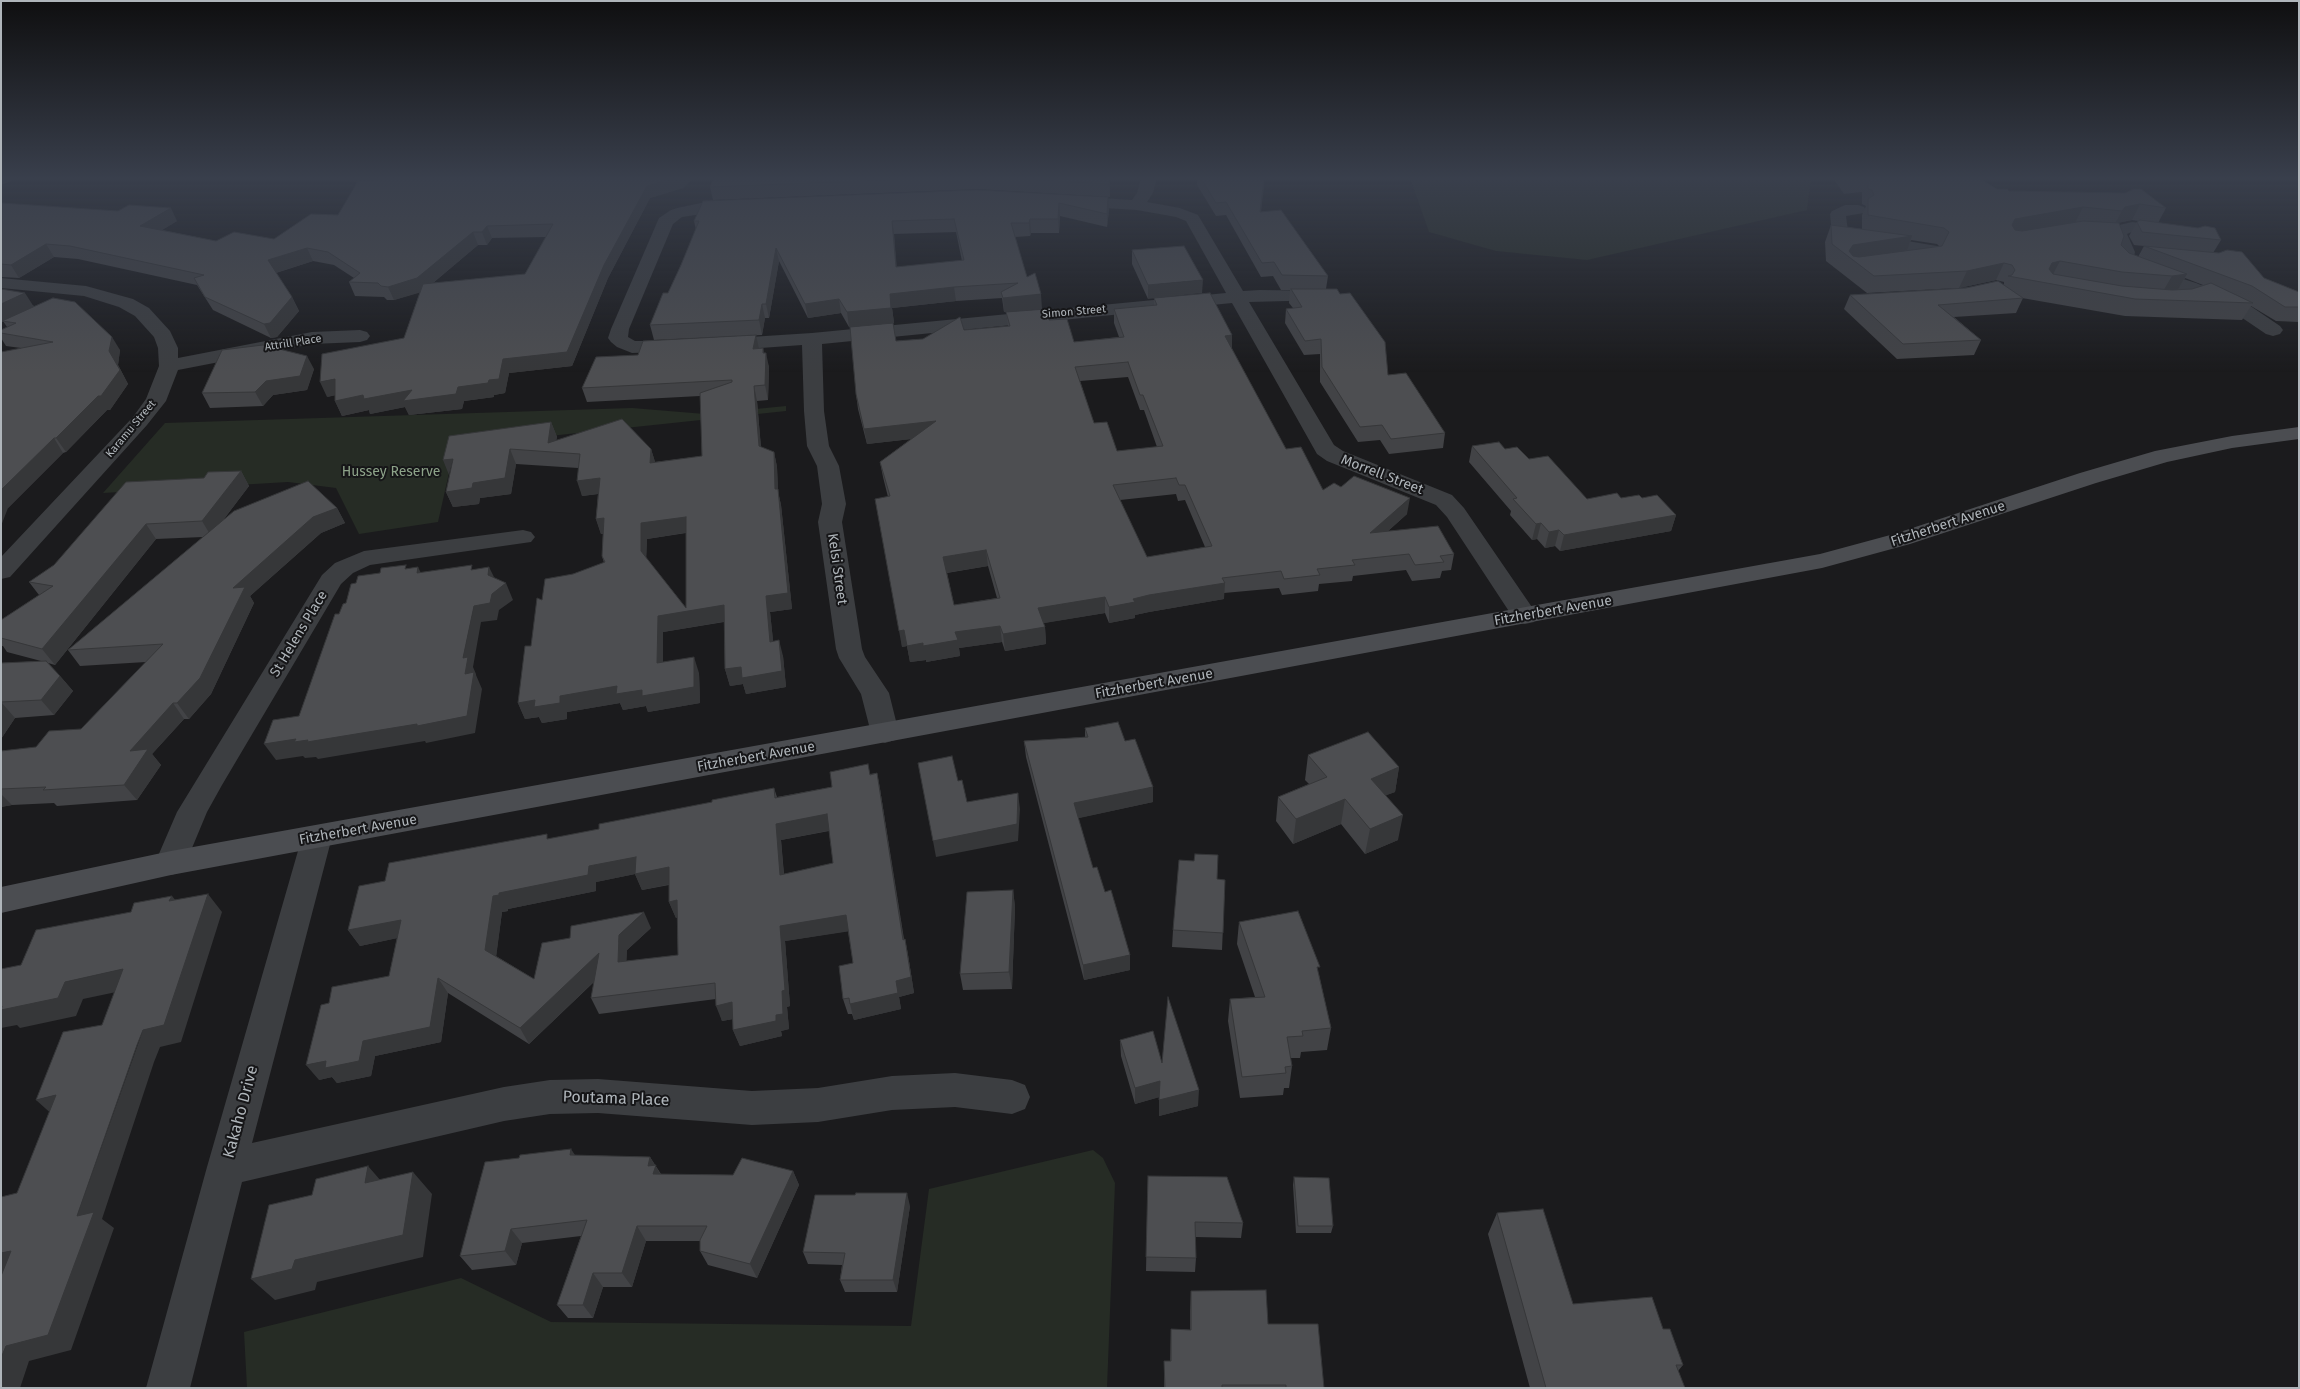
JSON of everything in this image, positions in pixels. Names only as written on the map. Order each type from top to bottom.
[{"type":"street","name":"Simon Street","points":[[656,243],[620,329],[618,338],[624,344],[632,346],[700,346],[812,339],[1274,294],[1335,296]]},
{"type":"street","name":"Morrell Street","points":[[1206,243],[1325,449],[1335,456],[1444,500],[1456,513],[1525,616]]},
{"type":"street","points":[[1880,243],[1933,253],[1897,262]]},
{"type":"street","points":[[2126,243],[2135,253],[2124,262],[2132,268],[2202,292],[2242,309],[2273,330]]},
{"type":"street","name":"Karamu Street","points":[[1,283],[36,284],[86,291],[126,303],[148,317],[163,335],[168,348],[169,366],[164,384],[156,401],[140,421],[1,572]]},
{"type":"street","points":[[60,303],[86,291]]},
{"type":"street","points":[[2172,300],[2202,292]]},
{"type":"street","name":"Attrill Place","points":[[169,366],[312,338],[360,336]]},
{"type":"street","name":"Kelsi Street","points":[[812,339],[814,411],[818,446],[828,466],[834,504],[830,522],[849,649],[852,658],[875,694],[885,733]]},
{"type":"street","name":"Fitzherbert Avenue","points":[[1,900],[171,863],[1822,561],[1902,539],[2088,478],[2163,456],[2232,442],[2299,433]]},
{"type":"street","name":"St Helens Place","points":[[171,863],[192,812],[210,780],[326,588],[344,568],[364,558],[523,537]]},
{"type":"street","name":"Kakaho Drive","points":[[168,1388],[226,1167],[317,837]]},
{"type":"street","name":"Poutama Place","points":[[226,1167],[504,1104],[550,1097],[598,1096],[752,1108],[818,1105],[892,1093],[955,1090],[1012,1097]]},
{"type":"green space","points":[[1467,243],[1663,243],[1587,260],[1496,251]]},
{"type":"green space","name":"Hussey Reserve","points":[[786,406],[786,411],[455,446],[438,522],[359,534],[336,488],[288,482],[103,493],[165,423],[632,408],[705,414]]},
{"type":"green space","points":[[1093,1150],[1103,1158],[1115,1183],[1107,1388],[247,1388],[244,1332],[461,1278],[551,1322],[911,1326],[929,1189]]},
{"type":"building","points":[[1,243],[460,243],[417,278],[388,287],[381,286],[378,283],[349,282],[360,273],[328,252],[307,248],[268,260],[292,297],[270,323],[264,324],[205,297],[194,278],[204,275],[70,246],[46,244],[11,265],[1,264]]},
{"type":"building","points":[[542,243],[616,243],[604,265],[567,352],[503,359],[499,379],[489,380],[488,383],[458,387],[456,394],[403,401],[412,390],[364,399],[363,395],[335,401],[335,379],[320,382],[322,354],[404,338],[423,284],[525,274]]},
{"type":"building","points":[[690,243],[894,243],[896,267],[964,260],[960,243],[1017,243],[1027,277],[1035,273],[1041,294],[1003,298],[1001,292],[1018,283],[954,287],[890,294],[891,308],[847,312],[839,299],[805,304],[776,248],[766,304],[762,304],[759,320],[650,325],[663,293],[668,293]]},
{"type":"building","points":[[1250,243],[1304,243],[1328,276],[1282,275],[1274,262],[1262,263]]},
{"type":"building","points":[[1832,243],[1867,243],[1853,245],[1849,251],[1853,256],[1859,257],[1942,246],[1944,243],[2122,243],[2121,245],[2129,253],[2187,274],[2172,276],[2122,272],[2060,261],[2052,263],[2049,269],[2053,274],[2122,286],[2172,290],[2192,289],[2211,283],[2253,303],[2135,299],[2008,276],[2012,275],[2015,270],[2012,265],[2004,263],[1967,271],[1874,276]]},
{"type":"building","points":[[1184,246],[1203,280],[1148,285],[1132,250]]},
{"type":"building","points":[[2144,246],[2219,253],[2227,250],[2242,252],[2264,278],[2299,292],[2299,307],[2285,307],[2252,286]]},
{"type":"building","points":[[1998,281],[2023,298],[1938,305],[1981,340],[1903,344],[1850,295],[1966,288]]},
{"type":"building","points":[[1,289],[25,293],[1,304]]},
{"type":"building","points":[[1291,289],[1337,289],[1340,294],[1350,293],[1385,342],[1388,375],[1406,373],[1445,433],[1391,439],[1382,425],[1360,427],[1322,367],[1321,339],[1305,341],[1286,309],[1302,307]]},
{"type":"building","points":[[1210,293],[1232,335],[1225,336],[1286,449],[1301,447],[1323,490],[1334,483],[1341,487],[1354,476],[1410,498],[1370,533],[1438,526],[1454,554],[1440,556],[1444,562],[1415,565],[1409,554],[1352,560],[1355,565],[1317,569],[1320,575],[1284,579],[1281,571],[1222,578],[1225,583],[1149,595],[1133,599],[1135,602],[1109,607],[1105,597],[1038,608],[1045,627],[1003,634],[1000,626],[955,632],[958,640],[923,646],[923,643],[907,646],[904,630],[899,631],[875,499],[890,496],[880,462],[936,421],[864,429],[856,394],[850,327],[893,323],[896,341],[923,339],[960,317],[964,330],[1010,326],[1006,312],[1046,309],[1049,320],[1067,319],[1074,342],[1124,337],[1114,309],[1157,305],[1154,298]],"holes":[[[1128,362],[1140,395],[1143,395],[1163,446],[1117,451],[1107,422],[1094,423],[1075,367]],[[1176,478],[1179,485],[1185,485],[1212,546],[1147,557],[1113,485]],[[986,550],[1000,598],[954,605],[943,557]]]},
{"type":"building","points":[[53,298],[75,302],[112,337],[109,351],[120,370],[101,396],[98,396],[1,490],[1,352],[53,342],[1,333],[1,330],[16,323],[2,321]]},
{"type":"building","points":[[756,335],[753,349],[763,348],[763,353],[766,353],[765,385],[754,386],[759,446],[774,452],[775,489],[778,489],[788,593],[766,596],[770,642],[779,640],[782,671],[742,678],[741,667],[725,669],[724,605],[658,616],[657,663],[694,657],[694,687],[642,696],[642,690],[616,694],[617,686],[560,696],[560,703],[534,707],[535,700],[518,703],[525,646],[531,646],[537,598],[542,600],[545,579],[573,574],[605,562],[602,556],[604,518],[596,519],[600,478],[577,481],[580,454],[510,449],[505,478],[473,483],[472,488],[446,492],[453,459],[443,460],[449,436],[551,422],[548,443],[622,419],[651,449],[650,463],[702,456],[700,393],[732,382],[732,380],[582,388],[596,357],[638,355],[643,341]],"holes":[[[686,517],[686,608],[641,551],[641,523]]]},
{"type":"building","points":[[263,345],[307,356],[300,376],[266,381],[255,392],[202,393],[222,350]]},
{"type":"building","points":[[1499,442],[1505,449],[1517,447],[1529,459],[1548,456],[1587,499],[1617,493],[1621,498],[1639,495],[1642,498],[1657,495],[1676,515],[1564,535],[1559,530],[1549,532],[1541,523],[1536,524],[1513,499],[1517,498],[1472,446]]},
{"type":"building","points":[[241,471],[202,521],[146,524],[42,649],[1,638],[1,620],[53,586],[29,582],[54,565],[126,482],[204,478],[208,472]]},
{"type":"building","points":[[308,481],[337,508],[313,517],[233,588],[245,587],[200,678],[177,703],[173,703],[130,751],[148,749],[124,785],[43,790],[46,787],[1,789],[1,751],[36,747],[49,731],[81,729],[163,644],[68,650],[234,511]]},
{"type":"building","points":[[406,565],[405,569],[418,567],[417,573],[472,565],[471,570],[489,567],[488,575],[506,583],[492,594],[490,603],[474,606],[463,658],[468,657],[465,674],[474,672],[467,716],[417,726],[417,724],[307,742],[308,740],[294,742],[296,739],[264,744],[273,720],[299,716],[335,614],[339,614],[343,604],[346,603],[351,584],[356,583],[358,576],[380,573],[381,568]]},
{"type":"building","points":[[46,661],[60,676],[41,700],[1,702],[1,663]]},
{"type":"building","points":[[1118,722],[1125,741],[1135,739],[1153,787],[1074,803],[1093,868],[1097,867],[1105,892],[1111,890],[1130,955],[1083,965],[1024,741],[1088,737],[1085,728]]},
{"type":"building","points":[[1368,732],[1399,767],[1371,779],[1403,815],[1370,829],[1345,799],[1296,819],[1278,797],[1327,777],[1308,755]]},
{"type":"building","points":[[952,756],[958,781],[962,780],[967,802],[1018,793],[1017,824],[933,841],[918,763]]},
{"type":"building","points":[[868,764],[870,775],[877,773],[903,940],[905,939],[911,977],[896,981],[898,993],[850,1004],[849,998],[843,999],[839,966],[853,963],[846,915],[780,926],[785,990],[782,991],[783,1014],[776,1015],[776,1021],[733,1030],[732,1002],[716,1006],[715,983],[591,998],[599,953],[520,1028],[438,978],[430,1027],[363,1041],[359,1061],[325,1068],[326,1061],[306,1065],[321,1005],[329,1003],[332,987],[389,976],[401,920],[348,930],[359,886],[385,881],[389,863],[547,834],[547,839],[599,829],[599,824],[774,788],[775,798],[832,787],[830,772]],"holes":[[[827,814],[833,863],[780,875],[776,824]],[[636,857],[635,874],[669,867],[669,902],[677,900],[678,955],[618,962],[619,935],[644,912],[571,926],[570,938],[542,943],[534,979],[485,950],[493,896],[499,895],[499,893],[588,875],[589,866]]]},
{"type":"building","points":[[1195,854],[1218,855],[1217,879],[1225,880],[1223,933],[1173,930],[1179,860],[1194,861]]},
{"type":"building","points":[[1013,890],[1009,972],[960,974],[967,892]]},
{"type":"building","points":[[208,894],[164,1025],[143,1030],[137,1045],[77,1216],[94,1212],[48,1335],[6,1346],[1,1358],[1,1276],[11,1251],[1,1253],[1,1197],[17,1193],[56,1095],[36,1100],[63,1032],[102,1025],[123,969],[65,982],[58,998],[1,1010],[1,969],[21,965],[36,930],[131,912],[134,903],[172,896],[169,901]]},
{"type":"building","points":[[1298,911],[1320,967],[1317,967],[1331,1028],[1302,1031],[1303,1036],[1287,1037],[1292,1066],[1285,1067],[1286,1073],[1242,1077],[1230,999],[1265,997],[1239,922]]},
{"type":"building","points":[[1168,997],[1199,1090],[1159,1100],[1160,1081],[1135,1088],[1120,1040],[1153,1031],[1162,1063]]},
{"type":"building","points":[[571,1149],[570,1155],[650,1157],[648,1166],[656,1165],[653,1174],[733,1175],[742,1158],[793,1171],[750,1264],[700,1251],[700,1240],[707,1226],[637,1226],[622,1273],[593,1273],[583,1305],[557,1305],[587,1220],[511,1229],[505,1251],[460,1256],[485,1162],[519,1158],[520,1155]]},
{"type":"building","points":[[368,1166],[365,1183],[413,1172],[403,1235],[295,1260],[292,1269],[251,1279],[269,1205],[312,1195],[316,1179]]},
{"type":"building","points":[[1148,1176],[1227,1177],[1243,1223],[1195,1222],[1196,1258],[1146,1257]]},
{"type":"building","points":[[1294,1177],[1329,1178],[1333,1226],[1298,1226]]},
{"type":"building","points":[[856,1193],[907,1193],[893,1280],[840,1280],[845,1253],[803,1252],[815,1195],[855,1195]]},
{"type":"building","points":[[1543,1209],[1573,1304],[1652,1297],[1663,1329],[1670,1329],[1683,1365],[1676,1365],[1685,1388],[1546,1388],[1497,1213]]},
{"type":"building","points":[[1266,1290],[1268,1324],[1318,1324],[1324,1388],[1286,1388],[1286,1385],[1222,1385],[1222,1388],[1165,1388],[1164,1361],[1171,1361],[1171,1329],[1191,1330],[1191,1291]]}]
